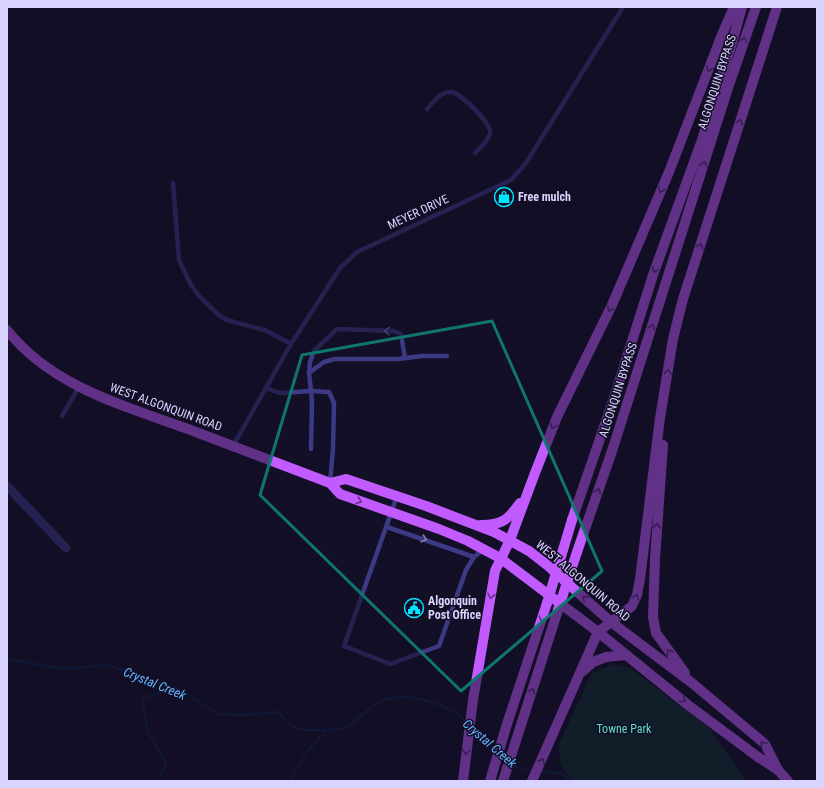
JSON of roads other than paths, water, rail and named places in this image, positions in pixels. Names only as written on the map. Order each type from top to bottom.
[{"type":"main road","points":[[463,781],[473,700],[495,571],[510,540],[557,417],[612,305],[669,172],[734,7]]},
{"type":"main road","name":"ALGONQUIN BYPASS","points":[[490,781],[507,724],[548,603],[572,520],[613,401],[653,275],[702,140],[742,7]]},
{"type":"main road","name":"ALGONQUIN BYPASS","points":[[503,781],[729,85],[756,7]]},
{"type":"main road","points":[[532,781],[598,632],[632,606],[637,595],[660,418],[673,339],[683,299],[777,7]]},
{"type":"main road","name":"WEST ALGONQUIN ROAD","points":[[7,330],[25,350],[63,378],[92,394],[142,414],[233,446],[330,483],[340,494],[440,529],[468,541],[500,558],[598,632],[688,705],[778,770],[788,781]]},
{"type":"main road","points":[[666,388],[667,416],[652,617],[656,633],[692,683]]},
{"type":"main road","name":"WEST ALGONQUIN ROAD","points":[[330,483],[346,479],[397,496],[494,532],[528,551],[547,565],[611,622],[692,683],[765,744],[778,770]]},
{"type":"main road","points":[[478,526],[493,525],[501,522],[513,512],[528,491]]},
{"type":"main road","points":[[579,676],[593,662],[606,657],[626,655]]},
{"type":"street","points":[[7,486],[66,548]]},
{"type":"lane","name":"MEYER DRIVE","points":[[233,446],[291,344],[340,268],[357,252],[511,180],[526,163],[622,7]]},
{"type":"lane","points":[[427,109],[437,98],[452,92],[458,95],[481,116],[490,130],[490,135],[475,153]]},
{"type":"lane","points":[[173,183],[179,260],[191,285],[200,297],[220,316],[227,320],[267,331],[291,344]]},
{"type":"lane","points":[[311,449],[312,402],[309,373],[310,362],[314,351],[337,329],[394,331],[401,334],[405,358]]},
{"type":"lane","points":[[309,373],[324,362],[335,359],[447,356]]},
{"type":"lane","points":[[62,416],[79,387]]},
{"type":"lane","points":[[266,388],[280,393],[311,391],[329,392],[334,404],[333,449],[330,483]]},
{"type":"lane","points":[[397,496],[344,646],[390,664],[439,646],[466,570],[474,557],[484,549]]},
{"type":"lane","points":[[387,527],[474,557]]},
{"type":"waterway","name":"Crystal Creek","points":[[7,659],[63,669],[107,665],[180,690],[218,714],[240,715],[278,712],[293,727],[305,730],[331,730],[346,727],[379,702],[401,697],[426,700],[438,704],[460,716],[468,723]]},
{"type":"waterway","points":[[159,781],[166,762],[148,733],[142,699],[172,687]]},
{"type":"waterway","name":"Crystal Creek","points":[[473,728],[496,751]]},
{"type":"waterway","points":[[290,781],[305,754],[326,731]]},
{"type":"waterway","name":"Crystal Creek","points":[[512,765],[524,770],[534,771]]},
{"type":"waterway","name":"Crystal Creek","points":[[539,771],[562,774],[570,781]]},
{"type":"place","name":"Free mulch","points":[[504,197]]},
{"type":"place","name":"Algonquin Post Office","points":[[414,608]]},
{"type":"park label","name":"Towne Park","points":[[624,729]]}]
